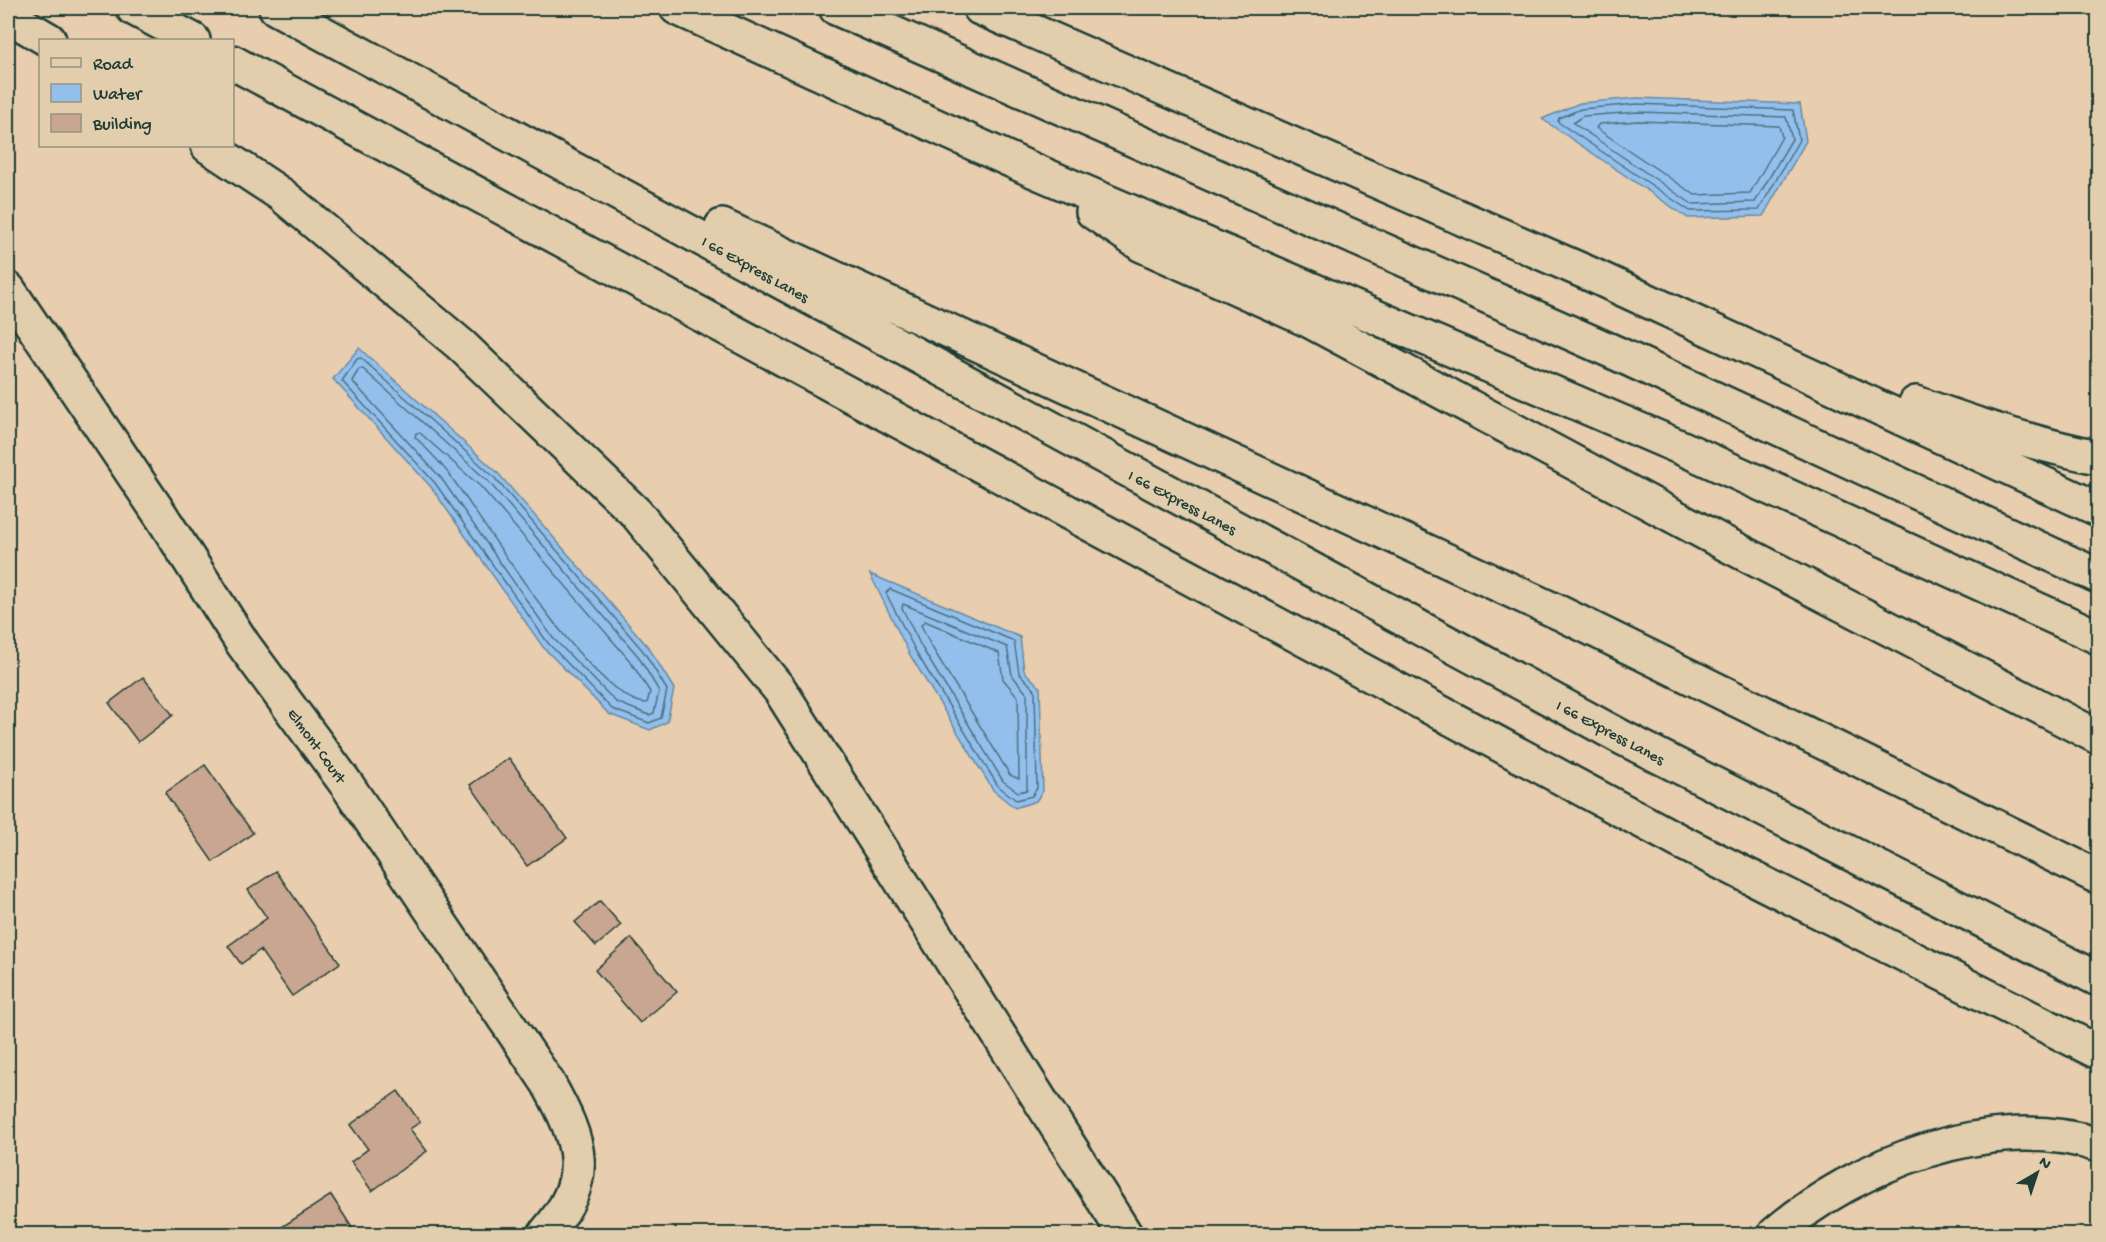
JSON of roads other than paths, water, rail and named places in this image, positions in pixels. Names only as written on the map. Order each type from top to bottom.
[{"type":"main road","points":[[133,8],[191,39]]},
{"type":"main road","name":"I 66 Express Lanes","points":[[276,8],[459,105],[1124,470],[1623,738],[2098,979]]},
{"type":"main road","points":[[677,8],[1028,168],[1682,448],[2098,637]]},
{"type":"main road","points":[[836,8],[1618,354],[2098,576]]},
{"type":"main road","points":[[980,8],[1590,274],[2098,509]]},
{"type":"main road","points":[[8,16],[47,39]]},
{"type":"main road","points":[[234,63],[1669,835],[2098,1052]]},
{"type":"main road","points":[[459,105],[1550,608],[2098,877]]},
{"type":"main road","points":[[210,147],[282,195],[461,345],[636,513],[780,690],[1125,1234]]},
{"type":"main road","points":[[1028,168],[1142,245],[1310,321],[1724,543],[2098,737]]},
{"type":"main road","points":[[1590,274],[1867,385],[1982,428],[2054,448],[2098,457]]},
{"type":"main road","name":"Elmont Court","points":[[8,289],[162,517],[243,644],[347,785],[548,1083],[570,1122],[576,1147],[577,1170],[573,1193],[560,1228]]},
{"type":"main road","points":[[1775,1234],[1850,1180],[1914,1154],[1986,1137],[2033,1136],[2081,1140],[2098,1145]]},
{"type":"water","points":[[1637,98],[1800,104],[1806,141],[1763,216],[1688,218],[1542,119],[1580,103]]},
{"type":"water","points":[[359,348],[497,472],[649,648],[674,689],[667,722],[650,730],[609,714],[543,647],[431,487],[333,379]]},
{"type":"water","points":[[870,574],[1020,637],[1024,671],[1040,687],[1043,791],[1036,801],[1015,808],[993,790],[910,655]]}]
